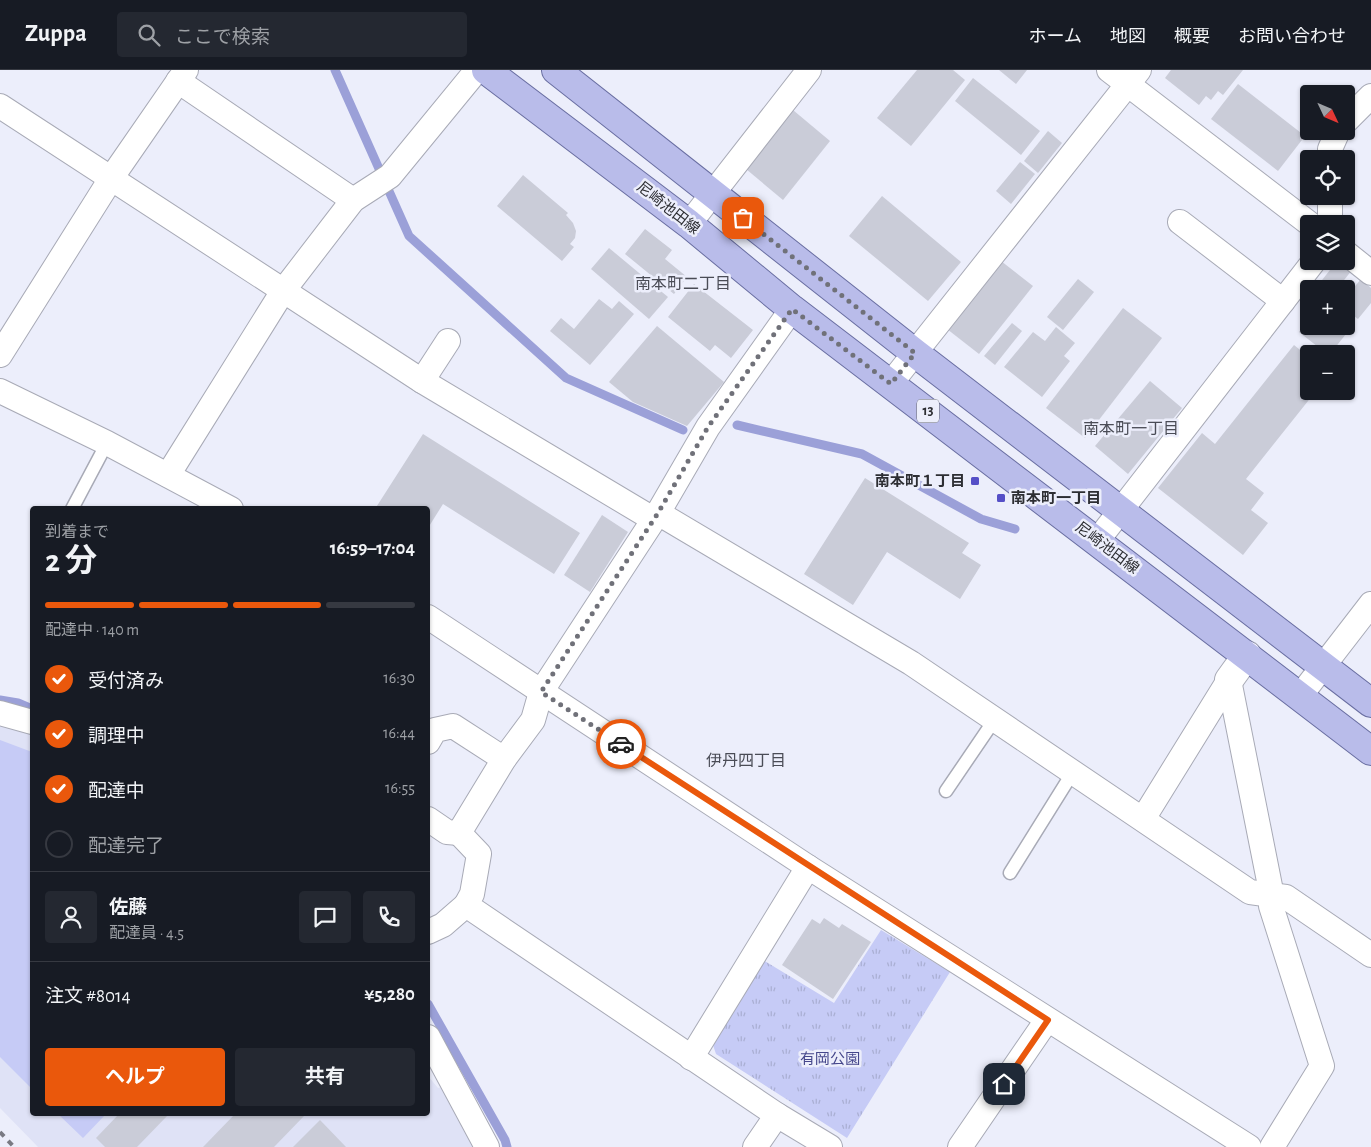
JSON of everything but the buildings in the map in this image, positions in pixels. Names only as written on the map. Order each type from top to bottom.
[{"type":"main road","name":"尼崎池田線","points":[[486,70],[689,224],[792,309],[1371,751]]},
{"type":"main road","name":"13","points":[[556,70],[915,353],[1371,703]]},
{"type":"street","points":[[168,475],[283,291],[353,200],[390,176],[477,70]]},
{"type":"street","points":[[689,224],[809,70]]},
{"type":"street","points":[[891,384],[1125,75],[1300,216]]},
{"type":"street","points":[[0,354],[112,177],[182,76],[353,200]]},
{"type":"street","points":[[1355,112],[1371,96]]},
{"type":"street","points":[[0,106],[422,380],[911,663],[1250,892],[1286,897],[1371,955]]},
{"type":"street","points":[[1180,222],[1283,301]]},
{"type":"street","points":[[1355,260],[1371,273]]},
{"type":"street","points":[[1097,541],[1307,270]]},
{"type":"street","points":[[459,833],[504,760],[533,720],[541,692],[655,516],[708,427],[792,309]]},
{"type":"street","points":[[422,380],[448,341]]},
{"type":"street","points":[[0,391],[107,443],[225,506]]},
{"type":"street","points":[[1300,696],[1371,604]]},
{"type":"street","points":[[430,618],[808,867],[1249,1147]]},
{"type":"street","points":[[1143,819],[1229,680],[1247,655]]},
{"type":"street","points":[[1229,680],[1272,896],[1271,906],[1322,1066],[1272,1147]]},
{"type":"street","points":[[0,713],[30,721]]},
{"type":"street","points":[[430,739],[436,730],[453,726],[504,760]]},
{"type":"street","points":[[430,820],[447,832],[459,833],[479,854],[472,894],[466,905],[443,925],[430,931]]},
{"type":"street","points":[[691,1058],[808,867]]},
{"type":"street","points":[[466,905],[691,1058],[777,1115],[830,1147]]},
{"type":"street","points":[[960,1147],[1048,1020]]},
{"type":"street","points":[[430,1041],[487,1147]]},
{"type":"street","points":[[755,1147],[777,1115]]},
{"type":"lane","points":[[74,506],[107,443]]},
{"type":"lane","points":[[946,792],[995,719]]},
{"type":"lane","points":[[1010,873],[1073,772]]},
{"type":"shaded area","points":[[0,723],[30,732],[30,1116],[430,1116],[430,1078],[438,1088],[451,1084],[481,1147],[38,1147],[0,1108]]},
{"type":"green space","points":[[0,740],[30,751],[30,1087],[0,1057]]},
{"type":"green space","name":"有岡公園","points":[[881,930],[950,972],[847,1138],[716,1054],[712,1042],[763,960],[834,1003]]},
{"type":"green space","points":[[60,1116],[104,1116],[83,1138]]},
{"type":"waterway","points":[[335,70],[409,236],[566,378],[683,430]]},
{"type":"waterway","points":[[737,425],[862,454],[981,519],[1015,529]]},
{"type":"waterway","points":[[0,700],[18,703],[30,708]]},
{"type":"waterway","points":[[430,1008],[505,1140],[507,1147]]},
{"type":"railway","points":[[0,1132],[14,1147]]},
{"type":"way so far","points":[[621,744],[541,692],[658,513],[708,427],[792,309],[891,384],[915,353],[743,218]]},
{"type":"place","name":"南本町１丁目","points":[[975,481]]},
{"type":"place","name":"南本町一丁目","points":[[1001,498]]},
{"type":"district","name":"南本町二丁目","points":[[683,284]]},
{"type":"district","name":"南本町一丁目","points":[[1131,429]]},
{"type":"district","name":"伊丹四丁目","points":[[746,761]]},
{"type":"route","points":[[621,744],[808,867],[1048,1020],[1004,1084]]}]
